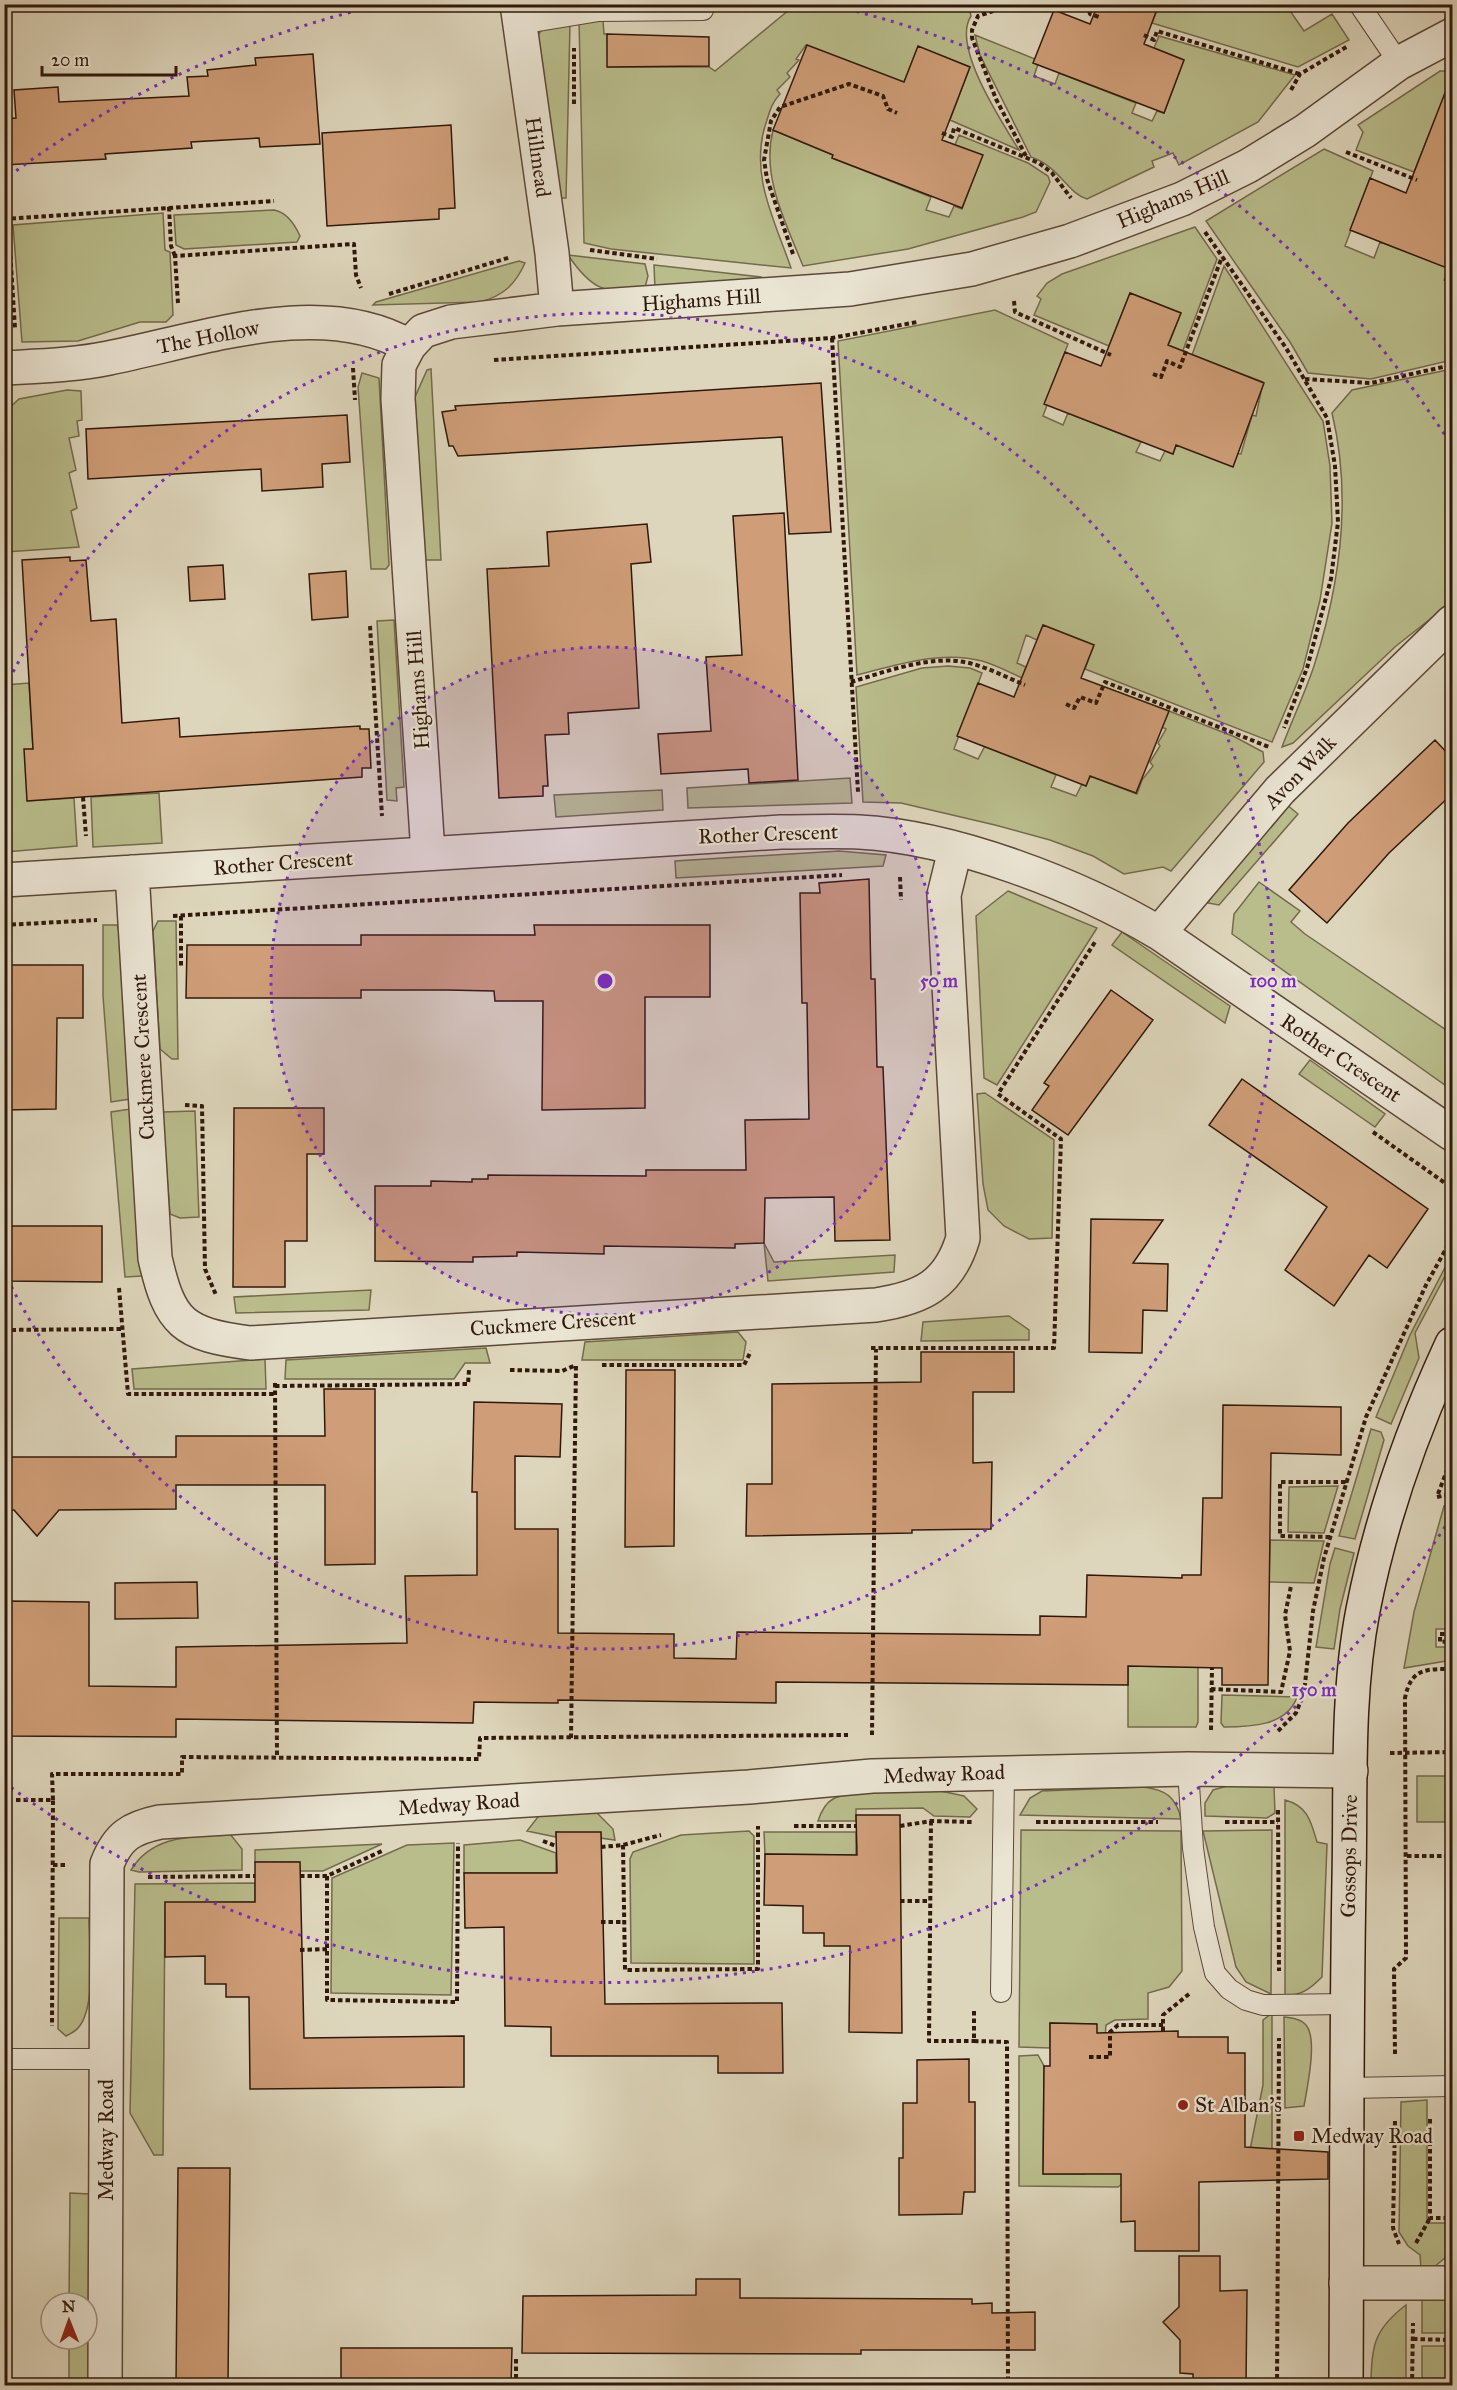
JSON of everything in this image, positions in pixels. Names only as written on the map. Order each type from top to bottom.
[{"type":"street","name":"Hillmead","points":[[518,14],[552,253],[557,309]]},
{"type":"street","name":"Highams Hill","points":[[428,853],[398,399],[399,365],[409,346],[423,331],[451,322],[557,309],[850,289],[972,269],[1091,233],[1182,199],[1248,166],[1305,131],[1399,63],[1452,35]]},
{"type":"street","name":"The Hollow","points":[[11,368],[108,358],[249,328],[324,324],[361,327],[387,333],[409,346]]},
{"type":"street","name":"Avon Walk","points":[[1160,933],[1280,790],[1452,622]]},
{"type":"street","name":"Rother Crescent","points":[[4,880],[722,835],[876,835],[954,850],[1066,886],[1118,909],[1160,933],[1452,1134]]},
{"type":"street","name":"Cuckmere Crescent","points":[[132,872],[155,1258],[167,1304],[179,1320],[200,1332],[220,1339],[250,1343],[577,1321],[876,1305],[902,1301],[923,1293],[943,1277],[956,1261],[963,1238],[944,895],[954,850]]},
{"type":"street","name":"Gossops Drive","points":[[1346,2385],[1347,2004],[1355,1665],[1363,1609],[1406,1454],[1421,1411],[1452,1344]]},
{"type":"street","name":"Medway Road","points":[[105,2385],[107,1864],[114,1847],[126,1834],[141,1826],[160,1822],[749,1787],[872,1776],[1188,1769],[1351,1771]]},
{"type":"street","points":[[1346,2283],[1452,2283]]},
{"type":"lane","points":[[1359,4],[1399,63]]},
{"type":"lane","points":[[518,14],[703,10]]},
{"type":"lane","points":[[1188,1769],[1191,1822],[1204,1928],[1215,1973],[1229,1989],[1246,2000],[1263,2005],[1347,2004]]},
{"type":"lane","points":[[1001,1992],[1004,1773]]},
{"type":"lane","points":[[4,2059],[107,2059]]},
{"type":"lane","points":[[1348,2088],[1452,2086]]},
{"type":"path","points":[[1015,4],[978,16],[972,30],[972,38],[996,99],[1028,159]]},
{"type":"path","points":[[1087,4],[1090,14],[1099,17]]},
{"type":"path","points":[[1144,35],[1154,40],[1157,31],[1300,74]]},
{"type":"path","points":[[794,256],[773,201],[764,160],[771,121],[780,107],[849,84],[883,96],[888,109],[897,113]]},
{"type":"path","points":[[942,133],[952,136],[954,128],[1028,159],[1052,173],[1074,201],[1091,233]]},
{"type":"path","points":[[1305,131],[1324,143],[1417,180]]},
{"type":"path","points":[[1182,199],[1305,379],[1327,418],[1335,466],[1338,522],[1331,579],[1307,668],[1283,729]]},
{"type":"path","points":[[11,368],[6,219],[274,201]]},
{"type":"path","points":[[169,207],[181,341]]},
{"type":"path","points":[[175,256],[354,244],[356,276],[367,295]]},
{"type":"path","points":[[1153,374],[1161,377],[1167,361],[1180,367],[1222,257]]},
{"type":"path","points":[[1014,301],[1015,312],[1111,355]]},
{"type":"path","points":[[832,338],[851,682],[876,835],[890,872],[899,872],[902,907]]},
{"type":"path","points":[[353,364],[356,412]]},
{"type":"path","points":[[1305,379],[1371,383],[1452,365]]},
{"type":"path","points":[[369,615],[384,857],[389,902]]},
{"type":"path","points":[[851,682],[892,670],[937,661],[957,661],[973,664],[1025,685]]},
{"type":"path","points":[[1066,705],[1074,708],[1080,697],[1096,703],[1105,681],[1237,733],[1275,750],[1280,790]]},
{"type":"path","points":[[4,925],[843,874]]},
{"type":"path","points":[[872,1735],[876,1305]]},
{"type":"path","points":[[571,1738],[577,1321]]},
{"type":"path","points":[[4,1330],[122,1329]]},
{"type":"path","points":[[1437,1495],[1452,1457]]},
{"type":"path","points":[[1330,1537],[1280,1536],[1280,1482],[1346,1482]]},
{"type":"path","points":[[1211,1689],[1281,1692],[1290,1651],[1286,1615],[1291,1586]]},
{"type":"path","points":[[1452,1634],[1440,1634],[1440,1642],[1452,1641]]},
{"type":"path","points":[[1211,1730],[1212,1668]]},
{"type":"path","points":[[1452,1669],[1429,1669],[1418,1673],[1407,1685],[1405,1698],[1407,1856],[1452,1856]]},
{"type":"path","points":[[1267,1730],[1278,1729]]},
{"type":"path","points":[[1199,1731],[1222,1730]]},
{"type":"path","points":[[53,1800],[52,1774],[182,1774],[182,1757],[479,1759],[480,1738],[849,1735]]},
{"type":"path","points":[[861,1735],[884,1735]]},
{"type":"path","points":[[1417,1753],[1452,1752]]},
{"type":"path","points":[[900,1827],[931,1821],[1278,1822]]},
{"type":"path","points":[[931,1821],[929,2042],[1007,2042],[1008,2385]]},
{"type":"path","points":[[623,1845],[625,1970],[758,1969],[758,1826]]},
{"type":"path","points":[[327,1876],[327,2000],[457,2002],[458,1839]]},
{"type":"path","points":[[53,1865],[107,1864],[136,1877],[255,1876]]},
{"type":"path","points":[[900,1901],[930,1901]]},
{"type":"path","points":[[601,1922],[624,1922]]},
{"type":"path","points":[[300,1950],[327,1949]]},
{"type":"path","points":[[1163,2031],[1163,2015],[1215,1973]]},
{"type":"path","points":[[974,2042],[974,1992],[1001,1992]]},
{"type":"path","points":[[1089,2056],[1110,2057],[1110,2032],[1118,2025],[1163,2025]]},
{"type":"path","points":[[1395,2053],[1430,2052],[1430,2218],[1422,2230],[1415,2250]]},
{"type":"path","points":[[1430,2218],[1452,2218]]},
{"type":"path","points":[[1413,2339],[1452,2340]]},
{"type":"path","points":[[516,2357],[516,2385]]},
{"type":"green space","points":[[795,5],[977,5],[970,11],[971,16],[967,29],[968,46],[973,64],[991,103],[1019,150],[950,120],[970,67],[918,47],[898,97],[876,72],[806,45],[796,59],[799,60],[787,73],[790,77],[777,90],[780,94],[771,109],[761,145],[760,163],[766,198],[791,268],[611,249],[584,243],[579,20],[603,21],[604,34],[607,34],[608,67],[709,67],[715,71]]},
{"type":"green space","points":[[1159,5],[1286,5],[1304,31],[1332,14],[1349,40],[1298,67],[1152,23]]},
{"type":"green space","points":[[570,24],[566,198],[559,198],[536,38],[543,28]]},
{"type":"green space","points":[[975,35],[1035,59],[1038,64],[1034,76],[1055,84],[1059,73],[1136,103],[1132,113],[1152,121],[1157,111],[1164,113],[1184,60],[1154,48],[1159,36],[1295,75],[1258,122],[1179,165],[1173,153],[1152,161],[1154,167],[1087,199],[1074,192],[1041,161],[1031,157],[980,55]]},
{"type":"green space","points":[[1440,71],[1452,71],[1452,126],[1435,119],[1414,172],[1356,150],[1363,132],[1358,125]]},
{"type":"green space","points":[[773,130],[833,155],[832,158],[931,197],[926,210],[949,217],[954,206],[962,209],[982,156],[955,145],[959,135],[1028,163],[1048,176],[1050,182],[1036,212],[1023,217],[908,249],[803,266],[777,200],[773,182],[770,148]]},
{"type":"green space","points":[[1324,149],[1373,171],[1345,246],[1374,258],[1380,242],[1449,268],[1444,280],[1452,283],[1452,360],[1371,379],[1308,373],[1290,342],[1206,221]]},
{"type":"green space","points":[[274,210],[282,213],[293,223],[300,236],[297,242],[184,249],[176,245],[174,215]]},
{"type":"green space","points":[[163,213],[165,250],[170,252],[173,315],[166,322],[140,322],[78,341],[22,342],[13,225]]},
{"type":"green space","points":[[1195,227],[1217,259],[1179,361],[1164,356],[1181,313],[1130,293],[1109,346],[1034,315],[1041,299],[1037,296],[1047,283],[1062,274]]},
{"type":"green space","points":[[568,255],[645,264],[648,276],[644,291],[618,291],[600,287],[584,275]]},
{"type":"green space","points":[[519,261],[525,263],[517,278],[502,293],[480,302],[373,305],[376,302]]},
{"type":"green space","points":[[654,265],[761,277],[761,282],[655,289]]},
{"type":"green space","points":[[1224,266],[1323,421],[1330,466],[1332,523],[1320,600],[1303,669],[1272,742],[1085,669],[1094,645],[1043,625],[1037,640],[1026,635],[1017,663],[1026,667],[1022,678],[982,661],[951,657],[919,660],[857,675],[838,341],[995,310],[1068,344],[1045,404],[1047,405],[1043,416],[1063,425],[1068,413],[1141,442],[1136,452],[1160,461],[1165,451],[1173,454],[1176,445],[1241,454],[1252,415],[1256,416],[1263,382],[1192,355]]},
{"type":"green space","points":[[431,369],[441,560],[424,560],[415,397],[427,370]]},
{"type":"green space","points":[[1452,369],[1452,602],[1396,646],[1293,743],[1282,747],[1314,666],[1331,604],[1336,572],[1342,508],[1338,444],[1332,413],[1352,390]]},
{"type":"green space","points":[[362,373],[379,378],[389,565],[386,569],[371,569],[358,387]]},
{"type":"green space","points":[[67,390],[81,391],[82,420],[77,421],[79,436],[69,438],[76,470],[69,473],[77,508],[71,511],[79,547],[5,552],[5,412],[19,399]]},
{"type":"green space","points":[[394,620],[404,787],[396,788],[397,801],[387,800],[377,621]]},
{"type":"green space","points":[[948,666],[970,668],[982,673],[954,749],[978,759],[985,746],[1056,775],[1051,787],[1076,796],[1082,784],[1086,786],[1090,776],[1137,794],[1142,780],[1153,766],[1150,762],[1160,746],[1158,743],[1166,729],[1162,727],[1169,711],[1235,737],[1263,752],[1264,762],[1171,871],[1163,867],[1124,874],[1093,856],[1050,840],[901,803],[863,802],[856,687],[922,668]]},
{"type":"green space","points":[[29,683],[33,749],[28,801],[74,798],[77,846],[5,852],[5,685]]},
{"type":"green space","points":[[850,778],[852,803],[688,808],[687,788]]},
{"type":"green space","points":[[662,790],[663,810],[556,817],[554,795]]},
{"type":"green space","points":[[159,793],[162,843],[93,847],[91,797]]},
{"type":"green space","points":[[1286,804],[1298,814],[1219,905],[1208,903],[1218,885]]},
{"type":"green space","points":[[839,851],[886,855],[883,866],[676,878],[675,861]]},
{"type":"green space","points":[[1259,882],[1300,911],[1291,922],[1305,934],[1452,1034],[1452,1090],[1232,934],[1234,914]]},
{"type":"green space","points":[[1008,891],[1097,928],[997,1085],[984,1078],[976,916]]},
{"type":"green space","points":[[158,921],[176,921],[178,1059],[172,1059],[160,1049],[153,931]]},
{"type":"green space","points":[[103,925],[117,925],[119,931],[130,1099],[111,1102],[103,996]]},
{"type":"green space","points":[[1122,932],[1230,1006],[1225,1023],[1112,945]]},
{"type":"green space","points":[[1310,1060],[1385,1114],[1375,1127],[1299,1074]]},
{"type":"green space","points":[[985,1093],[1054,1140],[1052,1238],[1029,1239],[1004,1226],[988,1210],[983,1184],[977,1094]]},
{"type":"green space","points":[[130,1109],[142,1276],[125,1277],[111,1112]]},
{"type":"green space","points":[[195,1111],[199,1217],[180,1218],[170,1214],[162,1112]]},
{"type":"green space","points":[[764,1243],[774,1262],[895,1255],[894,1272],[768,1281]]},
{"type":"green space","points":[[1452,1254],[1452,1263],[1415,1333],[1419,1358],[1391,1424],[1376,1417],[1410,1335]]},
{"type":"green space","points":[[371,1290],[369,1310],[236,1313],[234,1297]]},
{"type":"green space","points":[[1009,1316],[1029,1330],[1029,1340],[921,1341],[923,1322]]},
{"type":"green space","points":[[738,1332],[746,1342],[743,1360],[582,1360],[585,1342]]},
{"type":"green space","points":[[486,1348],[490,1363],[465,1363],[454,1379],[285,1379],[286,1360]]},
{"type":"green space","points":[[265,1359],[266,1389],[134,1389],[132,1369]]},
{"type":"green space","points":[[1371,1429],[1381,1432],[1384,1440],[1355,1539],[1339,1536]]},
{"type":"green space","points":[[1338,1486],[1324,1533],[1288,1532],[1289,1487]]},
{"type":"green space","points":[[1444,1506],[1452,1506],[1452,1629],[1436,1629],[1436,1647],[1452,1647],[1452,1660],[1404,1668],[1414,1612]]},
{"type":"green space","points":[[1270,1540],[1324,1541],[1314,1583],[1269,1582]]},
{"type":"green space","points":[[1335,1548],[1354,1553],[1340,1609],[1334,1649],[1316,1647],[1330,1564]]},
{"type":"green space","points":[[1128,1666],[1198,1667],[1198,1722],[1196,1727],[1128,1727]]},
{"type":"green space","points":[[1222,1695],[1297,1697],[1292,1707],[1276,1719],[1256,1725],[1224,1727],[1221,1723]]},
{"type":"green space","points":[[1417,1776],[1452,1776],[1452,1822],[1417,1822]]},
{"type":"green space","points":[[1227,1786],[1274,1787],[1275,1813],[1267,1818],[1205,1816],[1205,1803],[1213,1790]]},
{"type":"green space","points":[[1144,1787],[1158,1790],[1169,1796],[1176,1805],[1181,1819],[1020,1815],[1030,1798],[1042,1791]]},
{"type":"green space","points":[[936,1790],[964,1796],[977,1809],[970,1817],[934,1816],[923,1808],[856,1809],[856,1821],[818,1821],[828,1803],[842,1796],[868,1792]]},
{"type":"green space","points":[[1285,1800],[1299,1806],[1304,1811],[1317,1842],[1327,1844],[1322,1977],[1305,1991],[1285,1996]]},
{"type":"green space","points":[[595,1811],[613,1829],[615,1840],[556,1832],[556,1837],[527,1831],[541,1813]]},
{"type":"green space","points":[[1021,1830],[1181,1831],[1182,1971],[1169,1987],[1148,1993],[1148,2019],[1115,2020],[1106,2025],[1104,2052],[1097,2052],[1096,2024],[1050,2023],[1050,2048],[1019,2047]]},
{"type":"green space","points":[[1272,1830],[1271,1994],[1246,1982],[1236,1967],[1203,1831]]},
{"type":"green space","points":[[749,1831],[754,1836],[754,1964],[631,1963],[630,1859],[633,1852],[681,1835]]},
{"type":"green space","points":[[764,1832],[856,1832],[856,1855],[765,1854]]},
{"type":"green space","points":[[230,1834],[242,1849],[242,1870],[139,1872],[131,1870],[140,1858],[162,1844],[188,1837]]},
{"type":"green space","points":[[520,1840],[556,1853],[556,1873],[464,1873],[464,1845]]},
{"type":"green space","points":[[454,1843],[451,1995],[331,1993],[332,1878],[407,1845]]},
{"type":"green space","points":[[382,1844],[323,1871],[300,1871],[299,1862],[255,1862],[255,1850]]},
{"type":"green space","points":[[255,1883],[255,1902],[165,1903],[163,2155],[154,2155],[130,2113],[135,1884]]},
{"type":"green space","points":[[59,1918],[89,1918],[91,1975],[88,2006],[78,2028],[66,2036],[58,2029]]},
{"type":"green space","points":[[1272,2013],[1272,2178],[1246,2170],[1263,2085],[1263,2020]]},
{"type":"green space","points":[[1284,2017],[1302,2021],[1309,2032],[1311,2064],[1304,2106],[1285,2108]]},
{"type":"green space","points":[[1038,2055],[1044,2066],[1043,2174],[1085,2174],[1121,2133],[1122,2184],[1118,2187],[1019,2186],[1019,2056]]},
{"type":"green space","points":[[1427,2100],[1427,2223],[1452,2223],[1452,2252],[1434,2267],[1421,2268],[1420,2255],[1408,2246],[1399,2232],[1401,2102]]},
{"type":"green space","points":[[70,2193],[89,2194],[88,2291],[69,2291]]},
{"type":"green space","points":[[1422,2297],[1452,2298],[1452,2333],[1422,2333]]},
{"type":"green space","points":[[1406,2305],[1406,2385],[1371,2385],[1376,2340],[1387,2322]]},
{"type":"green space","points":[[1422,2346],[1452,2346],[1452,2385],[1422,2385]]},
{"type":"green space","points":[[69,2351],[88,2351],[88,2385],[69,2385]]},
{"type":"building","points":[[1098,4],[1159,4],[1144,44],[1184,60],[1164,113],[1033,63],[1054,10],[1090,24]]},
{"type":"building","points":[[607,34],[709,37],[709,66],[607,67]]},
{"type":"building","points":[[807,45],[904,82],[918,46],[970,67],[942,140],[983,155],[962,208],[832,158],[833,155],[773,130]]},
{"type":"building","points":[[313,54],[320,144],[260,147],[259,138],[191,142],[192,148],[105,154],[106,159],[4,165],[4,119],[16,118],[14,90],[58,87],[59,102],[189,96],[187,77],[208,76],[207,70],[256,65],[255,58]]},
{"type":"building","points":[[1450,80],[1452,81],[1452,270],[1350,230],[1370,178],[1406,193]]},
{"type":"building","points":[[451,125],[455,208],[439,209],[439,219],[327,226],[322,133]]},
{"type":"building","points":[[1130,293],[1181,313],[1168,345],[1264,383],[1233,467],[1176,445],[1173,454],[1044,404],[1065,352],[1101,366]]},
{"type":"building","points":[[821,383],[831,532],[789,534],[782,437],[458,456],[453,446],[449,446],[442,412],[456,410],[455,406]]},
{"type":"building","points":[[347,415],[350,462],[322,464],[323,487],[262,491],[261,469],[88,479],[86,429]]},
{"type":"building","points":[[784,513],[798,780],[749,783],[748,769],[661,774],[658,734],[711,731],[706,657],[742,655],[733,516]]},
{"type":"building","points":[[647,524],[651,562],[631,564],[639,708],[568,713],[569,734],[545,735],[548,786],[543,786],[543,796],[499,798],[487,569],[549,566],[547,532]]},
{"type":"building","points":[[70,557],[70,561],[86,560],[91,621],[116,619],[122,723],[179,718],[180,737],[360,726],[360,729],[369,729],[371,768],[362,768],[362,777],[27,801],[24,749],[33,749],[22,560]]},
{"type":"building","points":[[223,565],[225,599],[190,601],[188,567]]},
{"type":"building","points":[[346,571],[348,617],[312,620],[309,574]]},
{"type":"building","points":[[1043,625],[1094,645],[1081,678],[1169,711],[1136,793],[1090,776],[1086,786],[957,736],[978,683],[1014,697]]},
{"type":"building","points":[[1435,740],[1452,758],[1452,794],[1389,853],[1327,923],[1289,890],[1348,823]]},
{"type":"building","points":[[869,879],[871,979],[875,979],[877,1067],[883,1067],[890,1240],[835,1241],[834,1197],[765,1198],[764,1243],[735,1244],[735,1248],[604,1246],[604,1254],[517,1252],[517,1256],[473,1257],[473,1262],[375,1261],[375,1186],[431,1186],[431,1181],[472,1182],[472,1179],[488,1179],[488,1175],[646,1176],[646,1170],[746,1170],[745,1120],[809,1119],[807,1003],[802,1003],[800,893],[820,893],[819,883]]},
{"type":"building","points":[[534,925],[710,925],[710,997],[645,997],[645,1108],[542,1110],[543,1001],[495,1001],[494,991],[447,990],[361,990],[361,998],[186,998],[187,945],[361,945],[361,935],[535,935]]},
{"type":"building","points":[[4,965],[83,965],[83,1018],[57,1018],[56,1109],[4,1110]]},
{"type":"building","points":[[1111,990],[1153,1020],[1068,1135],[1032,1110],[1049,1086],[1044,1083]]},
{"type":"building","points":[[1242,1079],[1428,1209],[1387,1268],[1369,1255],[1334,1306],[1285,1270],[1327,1207],[1209,1125]]},
{"type":"building","points":[[234,1108],[324,1108],[324,1154],[307,1154],[307,1241],[285,1241],[285,1287],[233,1287]]},
{"type":"building","points":[[1091,1219],[1163,1220],[1133,1263],[1168,1264],[1167,1311],[1143,1310],[1142,1353],[1089,1352]]},
{"type":"building","points":[[4,1226],[102,1226],[102,1282],[4,1281]]},
{"type":"building","points":[[921,1352],[1014,1352],[1014,1392],[973,1392],[973,1463],[992,1462],[991,1529],[746,1536],[747,1484],[772,1484],[772,1384],[921,1382]]},
{"type":"building","points":[[626,1370],[675,1370],[674,1546],[625,1547]]},
{"type":"building","points":[[324,1389],[375,1389],[375,1564],[325,1565],[325,1485],[176,1485],[176,1509],[59,1510],[37,1536],[14,1510],[4,1510],[4,1457],[176,1457],[176,1436],[325,1436]]},
{"type":"building","points":[[474,1402],[562,1404],[560,1457],[515,1456],[515,1529],[558,1529],[558,1633],[674,1634],[674,1658],[736,1659],[737,1632],[1040,1635],[1040,1616],[1086,1617],[1087,1575],[1182,1578],[1182,1575],[1201,1575],[1203,1498],[1222,1498],[1223,1405],[1341,1407],[1341,1455],[1271,1453],[1268,1685],[1222,1685],[1222,1668],[1128,1666],[1128,1685],[776,1682],[776,1703],[558,1700],[558,1703],[474,1702],[473,1723],[176,1719],[176,1737],[4,1736],[6,1601],[89,1602],[89,1686],[176,1687],[176,1647],[407,1643],[405,1576],[477,1575],[477,1492],[472,1492]]},
{"type":"building","points":[[197,1582],[198,1618],[115,1619],[115,1583]]},
{"type":"building","points":[[856,1815],[900,1815],[902,2033],[849,2032],[850,1946],[824,1946],[824,1933],[803,1933],[803,1906],[764,1905],[765,1854],[857,1855]]},
{"type":"building","points":[[556,1832],[601,1832],[605,2004],[782,2003],[783,2073],[718,2073],[718,2056],[551,2056],[551,2027],[505,2026],[504,1927],[465,1928],[464,1873],[557,1873]]},
{"type":"building","points":[[255,1862],[300,1862],[304,2038],[464,2036],[464,2087],[250,2089],[249,1997],[226,1997],[226,1984],[205,1984],[205,1956],[165,1957],[165,1902],[255,1902]]},
{"type":"building","points":[[1050,2023],[1097,2024],[1097,2033],[1178,2031],[1178,2037],[1228,2037],[1228,2053],[1245,2053],[1245,2147],[1328,2152],[1328,2179],[1199,2182],[1199,2251],[1135,2251],[1135,2221],[1121,2222],[1121,2174],[1043,2174],[1044,2066],[1050,2066]]},
{"type":"building","points":[[969,2059],[969,2102],[975,2102],[975,2192],[964,2192],[962,2214],[899,2215],[899,2158],[903,2158],[903,2103],[917,2103],[917,2060]]},
{"type":"building","points":[[178,2168],[230,2168],[228,2385],[176,2385]]},
{"type":"building","points":[[1179,2256],[1220,2256],[1220,2291],[1247,2290],[1246,2385],[1193,2385],[1193,2374],[1180,2373],[1180,2340],[1163,2322],[1179,2307]]},
{"type":"building","points":[[696,2279],[740,2279],[740,2298],[972,2299],[972,2304],[992,2303],[992,2313],[1035,2312],[1035,2350],[861,2350],[861,2354],[522,2353],[523,2296],[696,2295]]},
{"type":"building","points":[[341,2348],[512,2348],[511,2385],[341,2385]]},
{"type":"place","name":"St Alban's","points":[[1183,2105]]},
{"type":"place","name":"Medway Road","points":[[1299,2136]]}]
